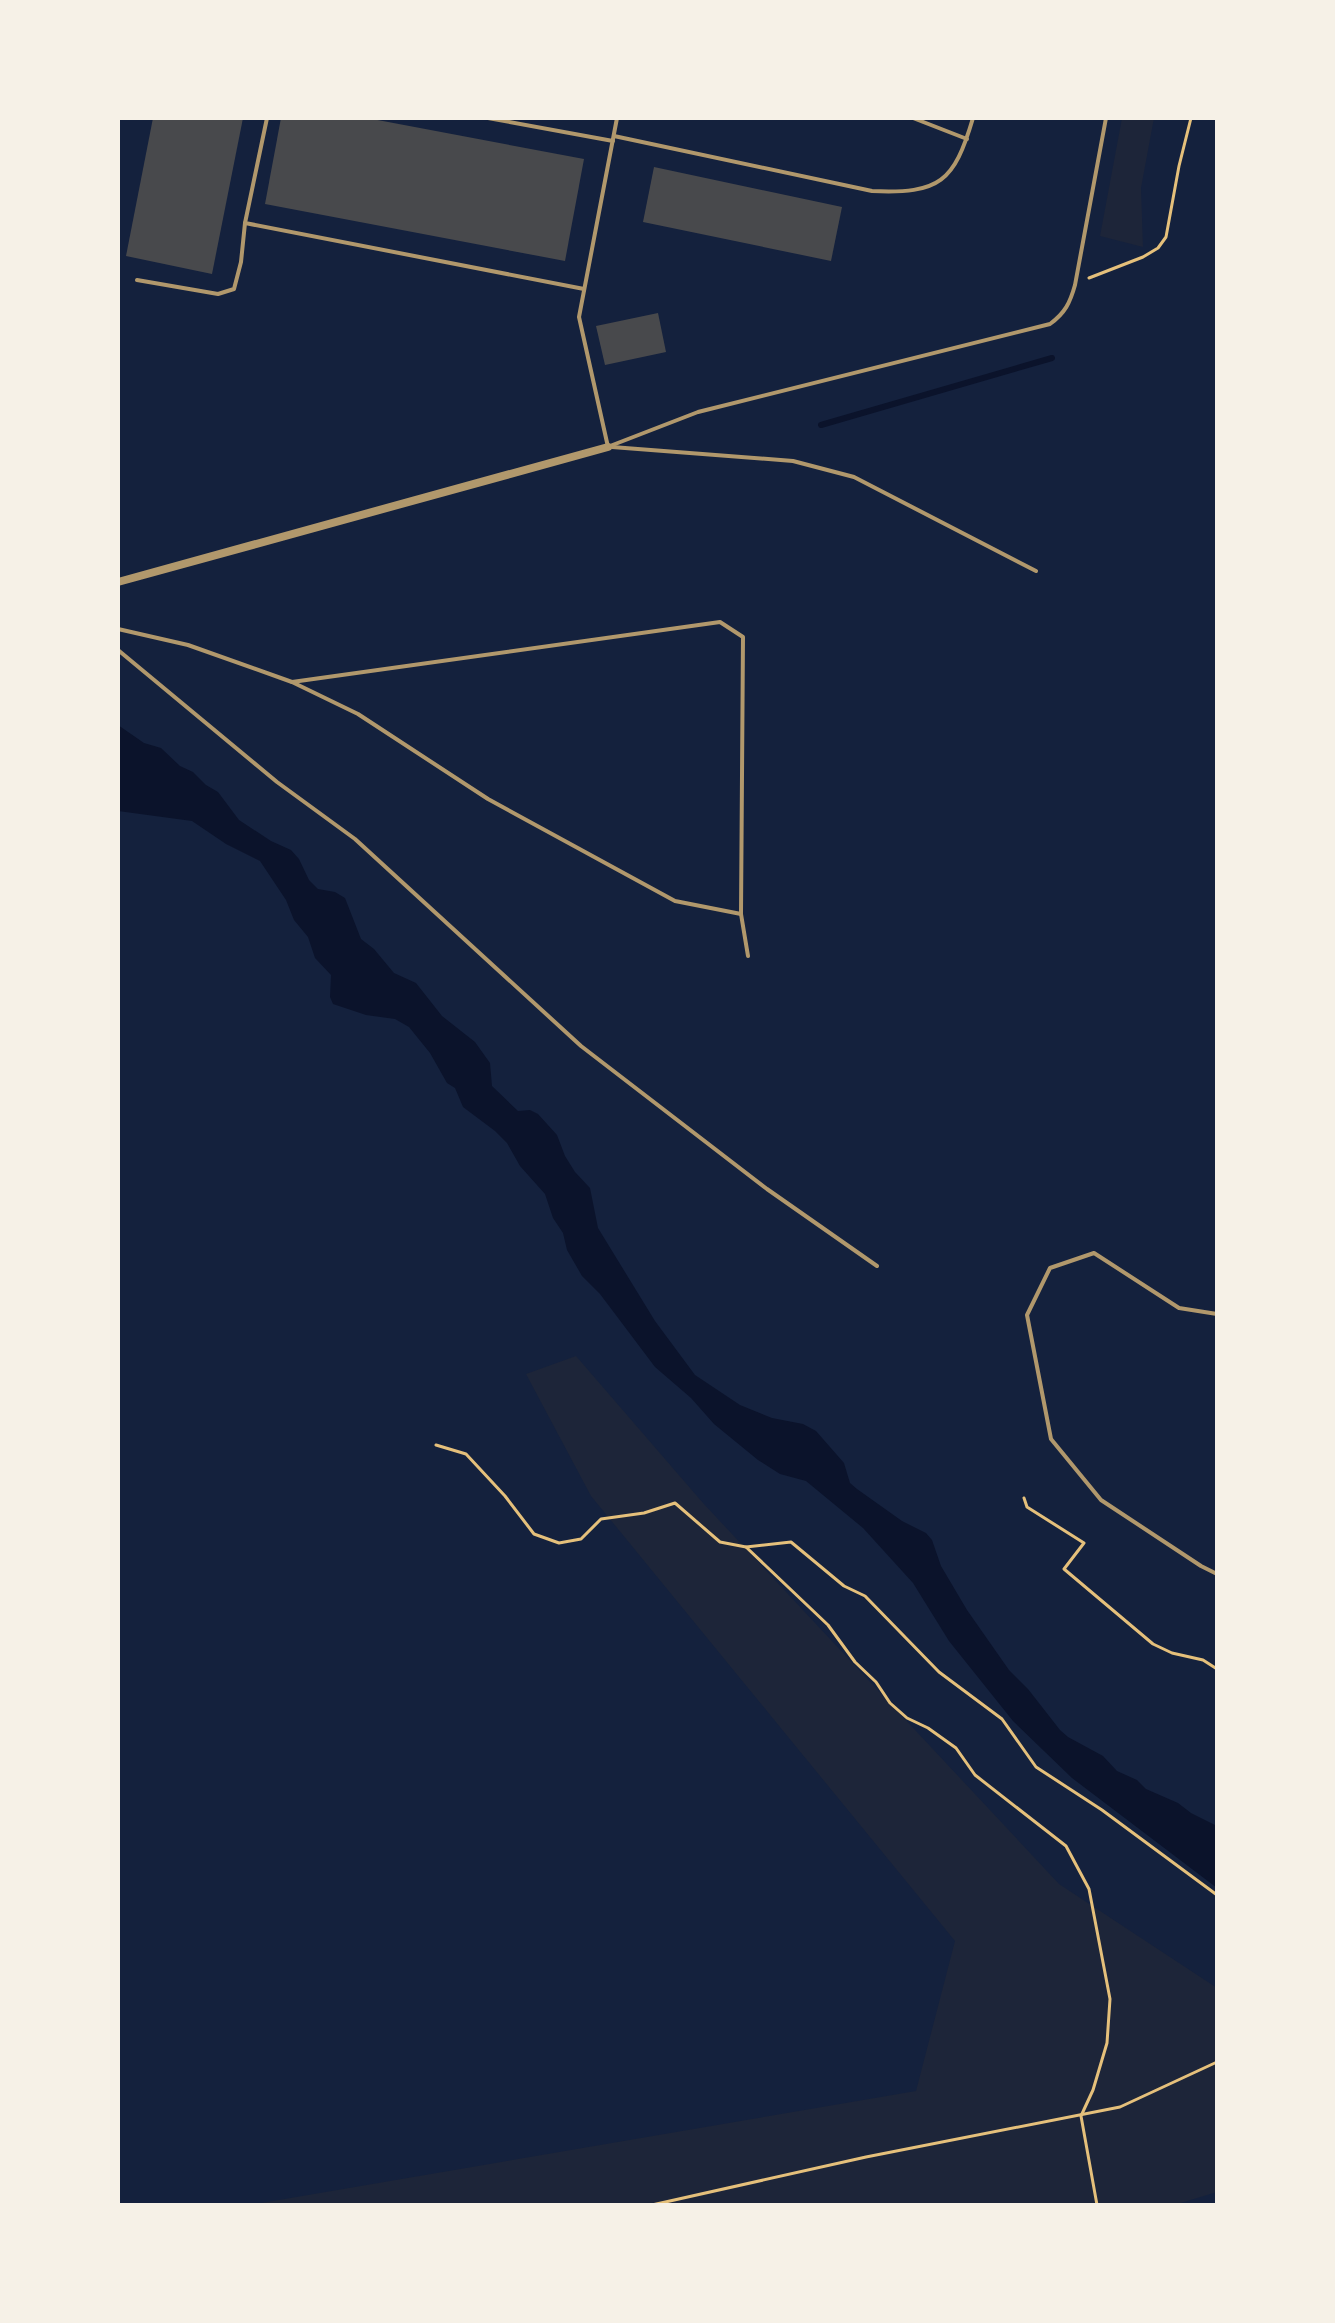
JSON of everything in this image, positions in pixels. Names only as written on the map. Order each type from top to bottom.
[{"type":"street","points":[[118,582],[608,447]]},
{"type":"lane","points":[[137,280],[218,294],[234,289],[267,118]]},
{"type":"lane","points":[[488,118],[613,138],[872,191],[903,192],[928,188],[950,173],[963,153],[973,118]]},
{"type":"lane","points":[[608,447],[579,317],[617,118]]},
{"type":"lane","points":[[913,118],[967,139]]},
{"type":"lane","points":[[608,447],[698,412],[1050,324],[1063,315],[1075,285],[1106,118]]},
{"type":"lane","points":[[245,223],[584,289]]},
{"type":"lane","points":[[608,447],[793,461],[854,477],[1036,571]]},
{"type":"lane","points":[[292,682],[720,622],[743,637],[741,914],[748,956]]},
{"type":"lane","points":[[118,629],[188,645],[292,682],[358,714],[488,799],[675,901],[741,914]]},
{"type":"lane","points":[[118,650],[277,782],[355,839],[581,1046],[767,1189],[877,1266]]},
{"type":"lane","points":[[1217,1314],[1179,1308],[1094,1253],[1050,1268],[1027,1315],[1051,1439],[1101,1500],[1217,1574]]},
{"type":"path","points":[[1075,285],[1143,257],[1158,248],[1166,237],[1191,118]]},
{"type":"path","points":[[436,1445],[466,1454],[505,1496],[534,1534],[559,1543],[581,1539],[601,1519],[644,1513],[675,1503],[720,1542],[746,1547],[791,1542],[844,1586],[865,1596],[939,1672],[1002,1719],[1036,1767],[1102,1810],[1217,1895]]},
{"type":"path","points":[[1024,1498],[1027,1507],[1084,1543],[1064,1569],[1153,1644],[1172,1653],[1203,1660],[1217,1669]]},
{"type":"path","points":[[746,1547],[828,1625],[890,1703],[907,1718],[928,1728],[956,1748],[975,1775],[1066,1846],[1089,1889],[1110,1999],[1107,2043],[1093,2090],[1081,2116],[1097,2205]]},
{"type":"path","points":[[652,2205],[866,2157],[1120,2107],[1217,2062]]},
{"type":"shaded area","points":[[1122,118],[1154,118],[1141,188],[1143,247],[1100,236]]},
{"type":"shaded area","points":[[118,725],[144,743],[161,748],[180,766],[218,792],[239,820],[291,850],[318,889],[335,892],[345,898],[361,939],[394,973],[416,983],[442,1016],[475,1042],[490,1063],[492,1086],[518,1111],[530,1110],[538,1114],[557,1135],[565,1156],[590,1188],[598,1228],[655,1321],[695,1375],[740,1405],[772,1418],[803,1424],[816,1431],[844,1463],[850,1483],[902,1521],[926,1533],[967,1610],[1009,1670],[1060,1730],[1103,1756],[1117,1771],[1137,1780],[1146,1789],[1217,1826],[1217,1888],[1072,1778],[1013,1721],[949,1641],[913,1583],[863,1528],[806,1481],[780,1474],[758,1460],[714,1424],[691,1398],[655,1367],[600,1294],[582,1276],[567,1250],[563,1233],[553,1218],[545,1194],[520,1166],[507,1143],[463,1107],[455,1088],[447,1083],[430,1053],[409,1027],[395,1019],[366,1015],[333,1004],[330,997],[331,975],[315,958],[308,937],[294,920],[286,900],[260,861],[226,844],[192,821],[118,811]]},
{"type":"shaded area","points":[[576,1356],[703,1503],[1059,1884],[1217,1988],[1217,2192],[1174,2205],[250,2205],[916,2091],[955,1941],[591,1496],[526,1374]]},
{"type":"building","points":[[153,118],[243,118],[212,274],[126,256]]},
{"type":"building","points":[[281,118],[367,118],[584,159],[565,261],[265,204]]},
{"type":"building","points":[[654,167],[842,207],[831,261],[643,222]]},
{"type":"building","points":[[658,313],[666,352],[605,365],[596,326]]},
{"type":"waterway","points":[[821,425],[1052,358]]}]
